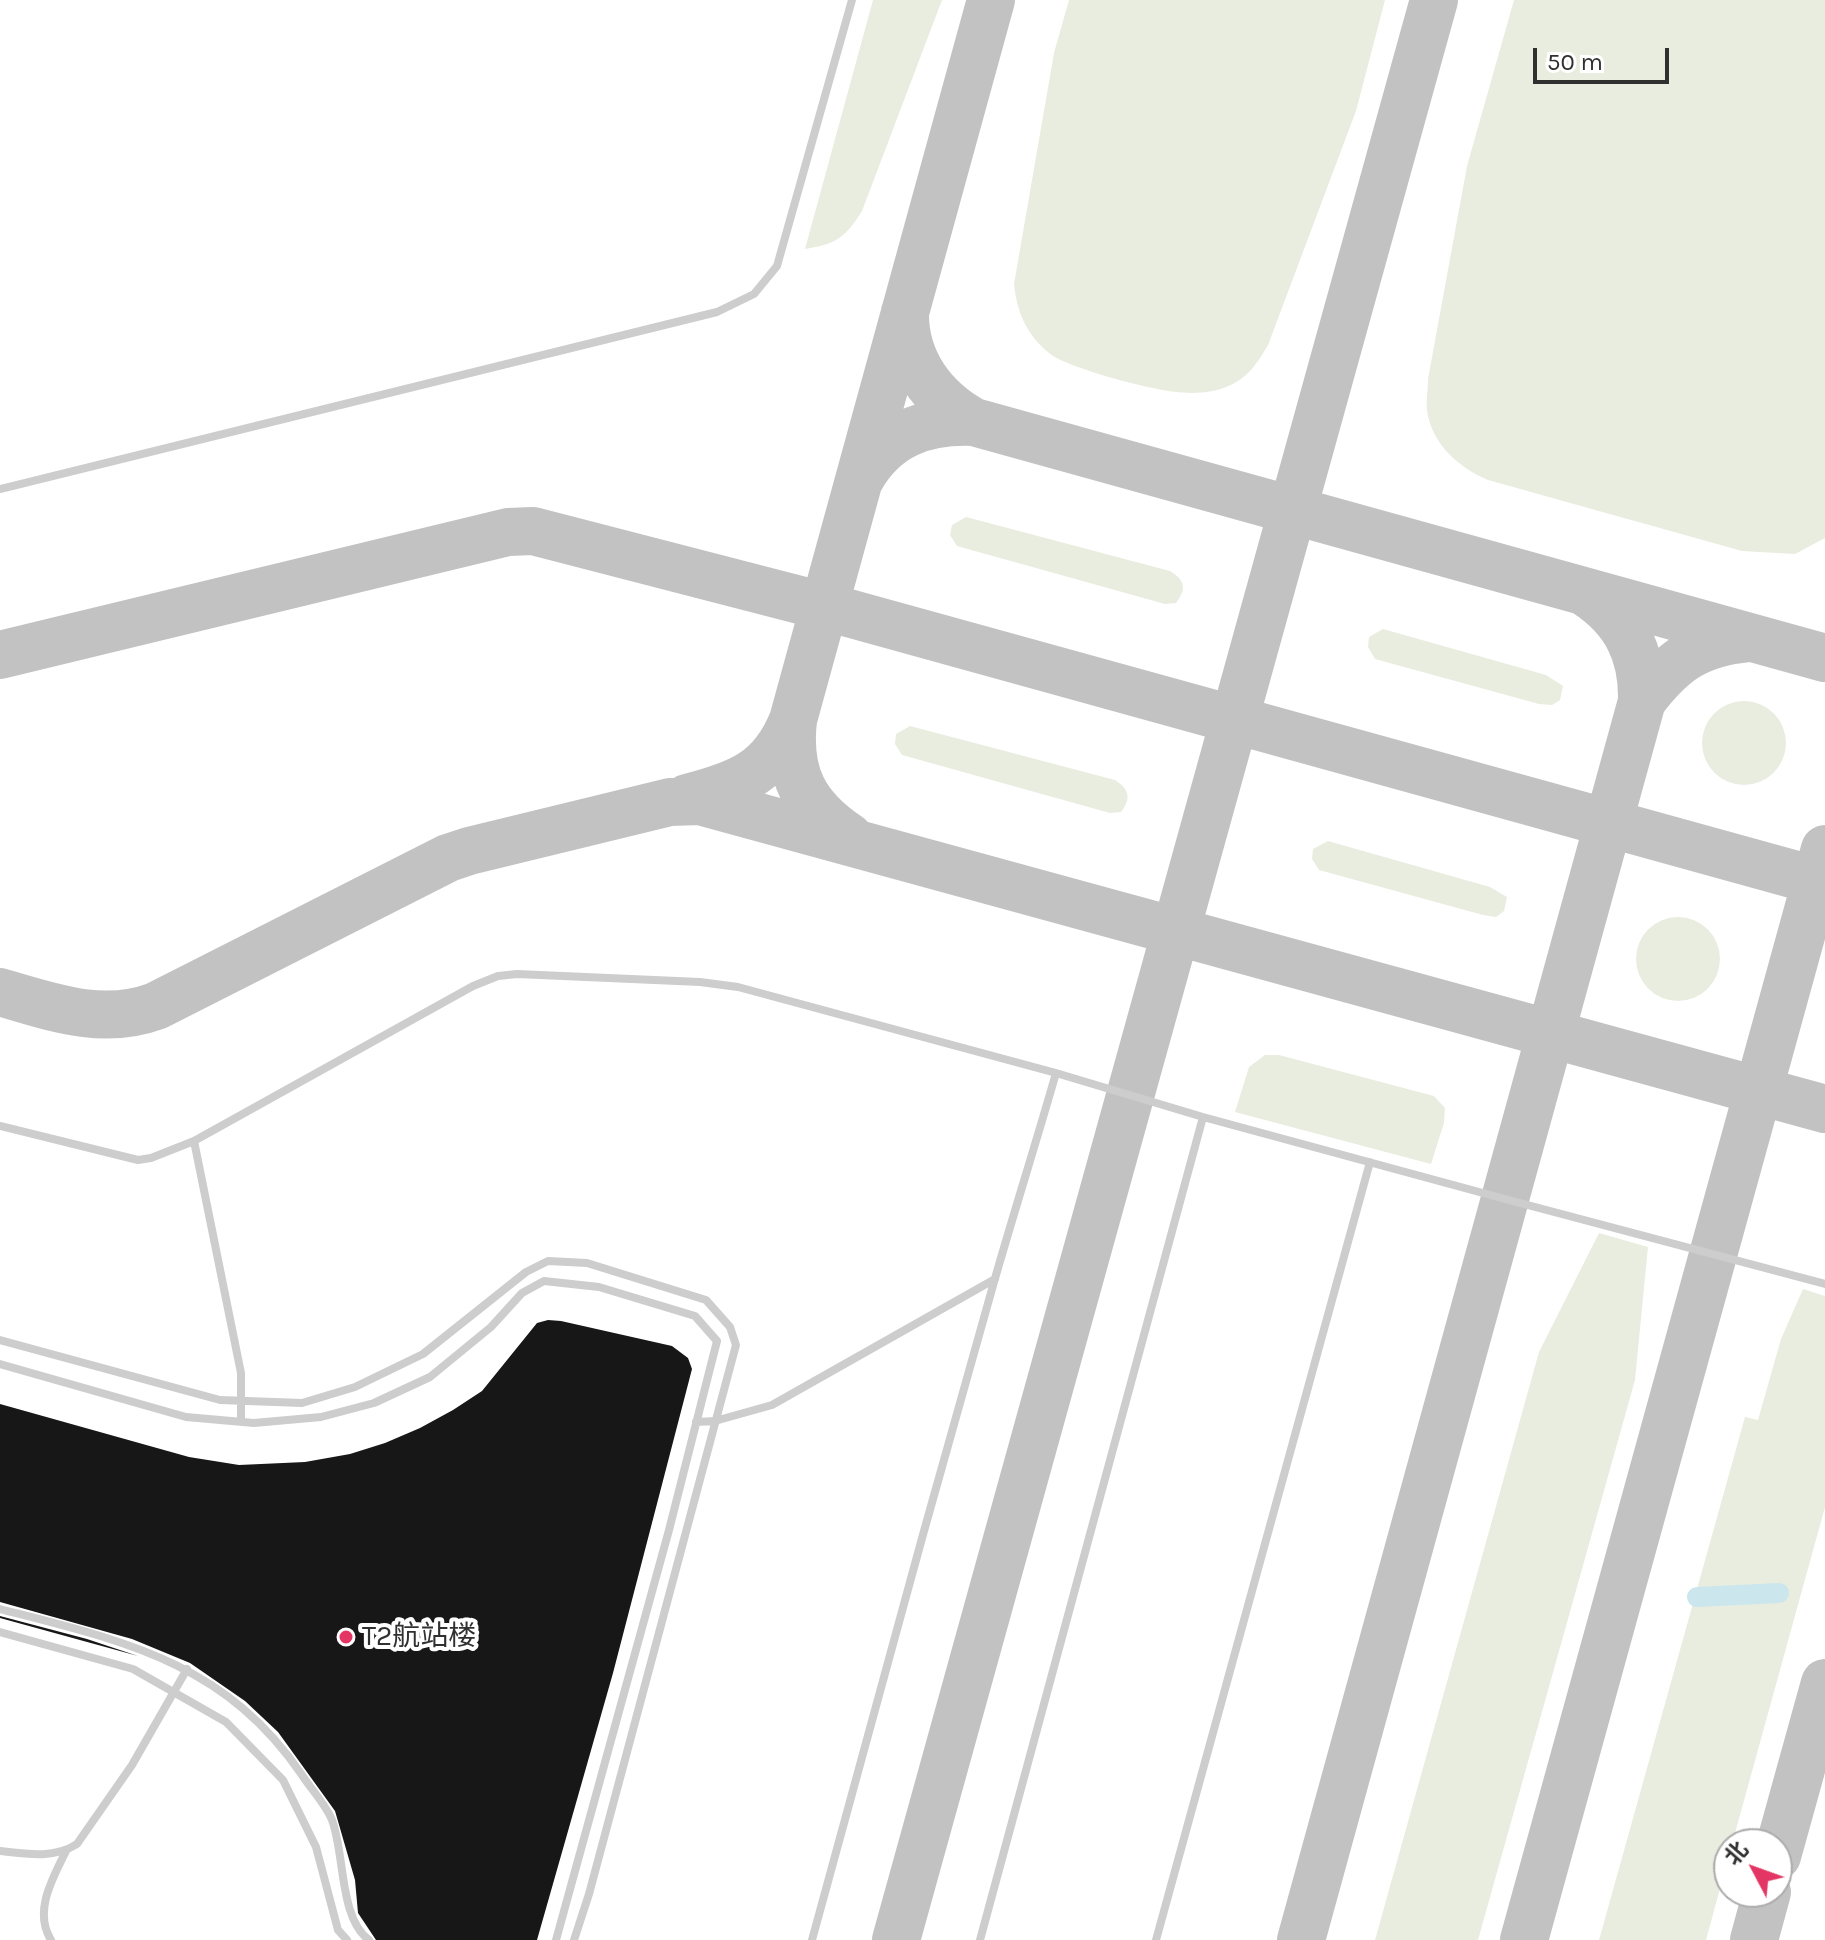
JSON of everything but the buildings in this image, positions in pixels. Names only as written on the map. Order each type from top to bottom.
[{"type":"lane","points":[[0,489],[717,312],[754,294],[777,266],[852,0]]},
{"type":"lane","points":[[0,1126],[123,1158],[151,1158],[194,1141],[473,986],[498,976],[517,974],[700,982],[738,987],[1056,1073],[1203,1117],[1825,1284]]},
{"type":"lane","points":[[812,1940],[870,1719],[1056,1073]]},
{"type":"lane","points":[[980,1940],[1203,1117]]},
{"type":"lane","points":[[194,1141],[241,1373],[241,1421]]},
{"type":"lane","points":[[1156,1940],[1370,1162]]},
{"type":"lane","points":[[0,1340],[220,1400],[302,1403],[355,1387],[423,1354],[526,1272],[548,1261],[587,1263],[706,1300],[730,1327],[736,1345],[574,1940]]},
{"type":"lane","points":[[696,1422],[715,1421],[772,1405],[995,1279]]},
{"type":"lane","points":[[0,1364],[186,1417],[241,1421],[321,1417],[374,1403],[430,1377],[491,1327],[522,1293],[544,1281],[599,1287],[695,1316],[717,1341],[669,1530],[556,1940]]},
{"type":"lane","points":[[0,1609],[117,1640],[187,1669],[226,1693],[280,1744],[332,1819],[346,1893],[358,1932],[369,1940]]},
{"type":"lane","points":[[0,1632],[133,1669],[226,1722],[283,1780],[316,1847],[338,1930],[347,1940]]},
{"type":"lane","points":[[0,1851],[38,1855],[66,1851],[77,1844],[132,1765],[187,1669]]},
{"type":"lane","points":[[51,1940],[44,1928],[44,1908],[50,1884],[66,1851]]},
{"type":"shaded area","points":[[873,0],[942,0],[862,211],[839,238],[805,249]]},
{"type":"shaded area","points":[[1069,0],[1385,0],[1356,111],[1268,345],[1251,370],[1226,387],[1215,391],[1183,393],[1130,383],[1073,365],[1041,346],[1020,313],[1014,284],[1054,53]]},
{"type":"shaded area","points":[[1514,0],[1825,0],[1825,538],[1795,554],[1742,551],[1488,480],[1457,462],[1435,434],[1427,411],[1428,379],[1467,166]]},
{"type":"shaded area","points":[[966,517],[1170,571],[1181,581],[1182,593],[1176,603],[1165,604],[957,546],[950,535],[952,525]]},
{"type":"shaded area","points":[[1383,629],[1546,675],[1563,686],[1560,700],[1552,705],[1539,704],[1375,659],[1368,647],[1369,637]]},
{"type":"shaded area","points":[[1744,701],[1767,708],[1779,720],[1786,743],[1779,766],[1767,778],[1744,785],[1721,778],[1709,766],[1702,743],[1709,720],[1721,708]]},
{"type":"shaded area","points":[[910,726],[1115,780],[1126,790],[1127,802],[1121,812],[1110,813],[902,755],[895,744],[896,734]]},
{"type":"shaded area","points":[[1328,841],[1490,887],[1507,897],[1504,911],[1496,917],[1483,915],[1319,870],[1312,859],[1313,849]]},
{"type":"shaded area","points":[[1678,917],[1701,924],[1713,936],[1720,959],[1713,982],[1701,994],[1678,1001],[1655,994],[1643,982],[1636,959],[1643,936],[1655,924]]},
{"type":"shaded area","points":[[1265,1055],[1279,1055],[1434,1096],[1445,1108],[1444,1123],[1431,1164],[1235,1112],[1249,1067]]},
{"type":"shaded area","points":[[1599,1233],[1648,1247],[1635,1380],[1478,1940],[1375,1940],[1539,1352]]},
{"type":"shaded area","points":[[1803,1289],[1825,1296],[1825,1507],[1736,1828],[1713,1828],[1715,1908],[1706,1940],[1599,1940],[1745,1417],[1758,1420],[1781,1339]]},
{"type":"waterway","points":[[1697,1597],[1779,1593]]},
{"type":"taxiway","points":[[849,837],[820,814],[802,788],[793,757],[793,720],[991,0]]},
{"type":"taxiway","points":[[896,1940],[1434,0]]},
{"type":"taxiway","points":[[860,479],[881,451],[908,433],[939,424],[974,422],[945,402],[923,376],[909,346],[905,312]]},
{"type":"taxiway","points":[[974,422],[1825,658]]},
{"type":"taxiway","points":[[0,655],[508,532],[533,531],[823,606],[1825,883]]},
{"type":"taxiway","points":[[1586,593],[1612,614],[1629,639],[1639,668],[1642,701],[1664,675],[1687,656],[1714,644],[1748,638]]},
{"type":"taxiway","points":[[1301,1940],[1642,701]]},
{"type":"taxiway","points":[[687,798],[737,782],[764,765],[785,738],[793,720]]},
{"type":"taxiway","points":[[0,992],[77,1012],[136,1012],[156,1006],[448,858],[670,802],[700,801],[1825,1109]]},
{"type":"taxiway","points":[[1524,1940],[1825,849]]},
{"type":"taxiway","points":[[1785,1828],[1825,1683]]},
{"type":"taxiway","points":[[1754,1940],[1763,1908]]},
{"type":"place","name":"T2航站楼","points":[[346,1637]]}]
